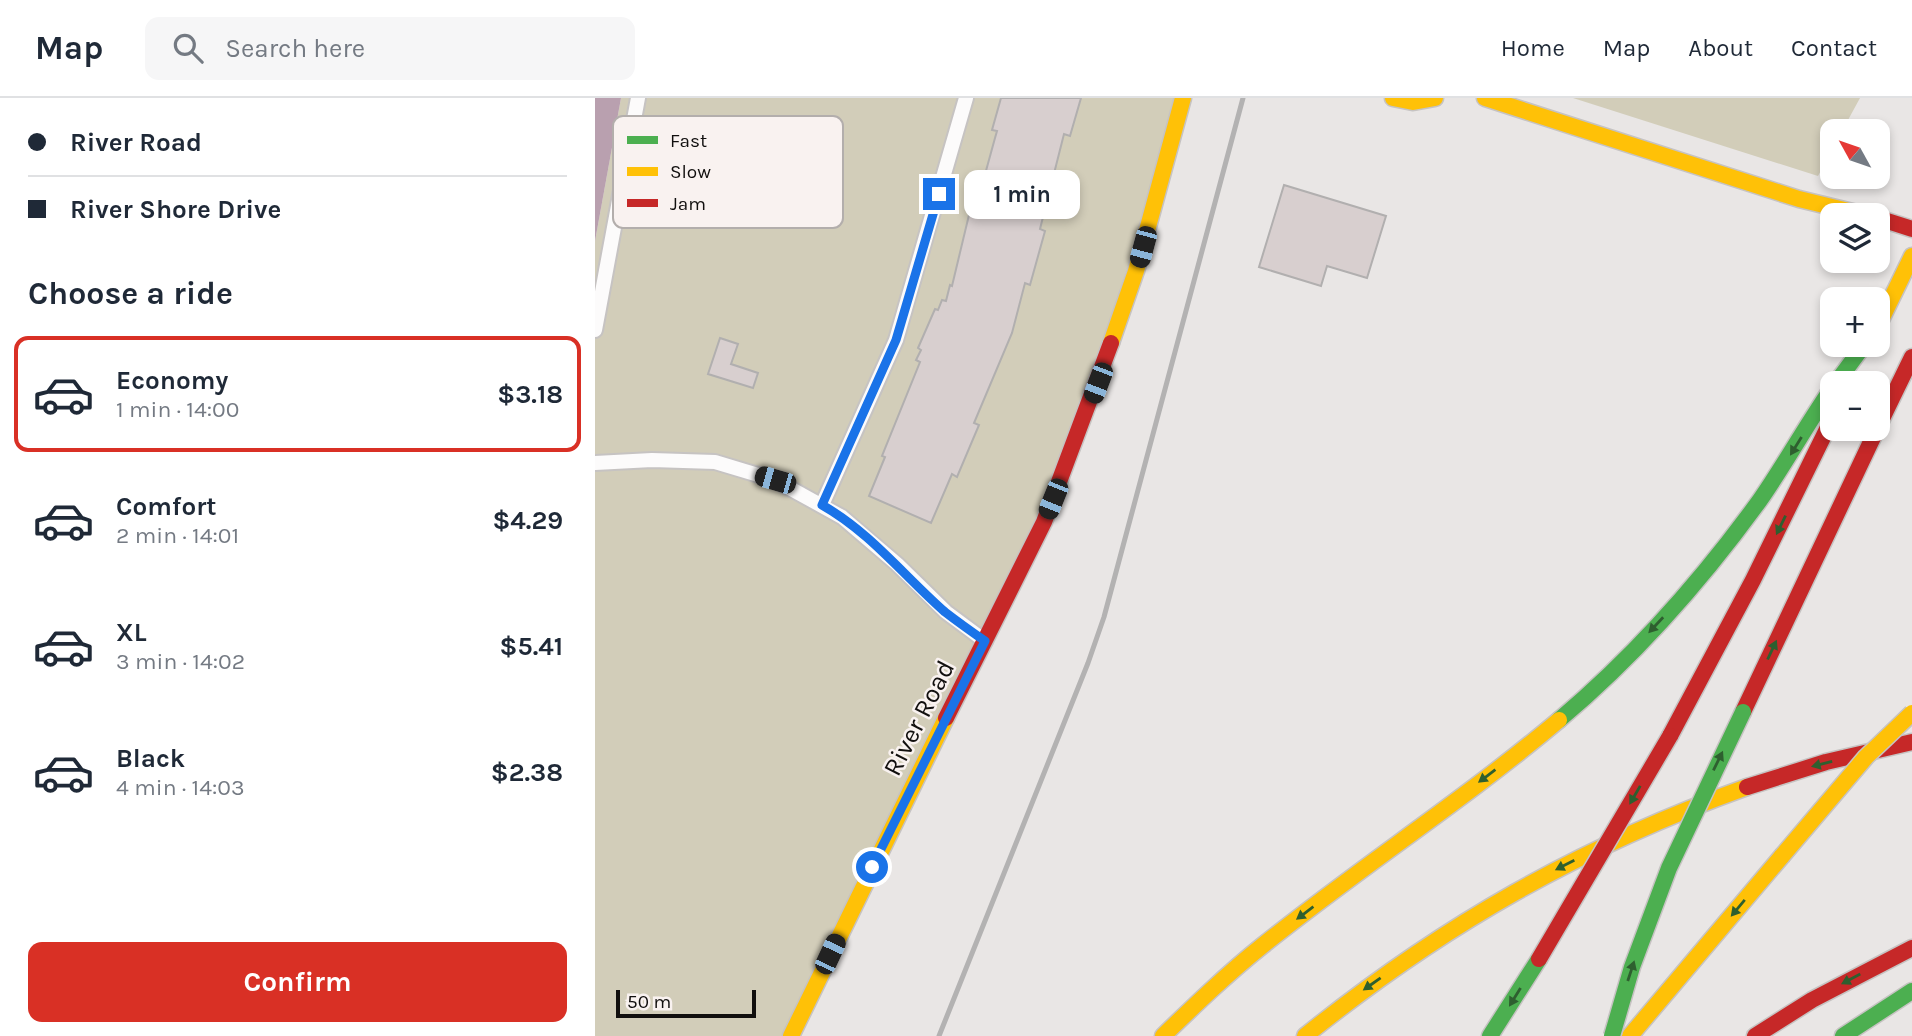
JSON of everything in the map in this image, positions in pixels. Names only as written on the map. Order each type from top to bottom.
[{"type":"main road","name":"River Road","points":[[791,1036],[1044,522],[1098,383],[1136,271],[1183,98]]},
{"type":"main road","points":[[1393,98],[1413,102],[1435,98]]},
{"type":"main road","points":[[1485,98],[1820,204]]},
{"type":"main road","points":[[1890,222],[1912,229]]},
{"type":"main road","points":[[1890,301],[1912,256]]},
{"type":"main road","points":[[1845,371],[1857,357]]},
{"type":"main road","points":[[1890,402],[1912,357]]},
{"type":"main road","points":[[1163,1036],[1291,923],[1546,731],[1620,663],[1698,579],[1734,534],[1820,406]]},
{"type":"main road","points":[[1490,1036],[1539,959],[1670,736],[1753,580],[1821,441]]},
{"type":"main road","points":[[1612,1036],[1632,967],[1683,836],[1871,441]]},
{"type":"main road","points":[[1630,1036],[1866,757],[1912,713]]},
{"type":"main road","points":[[1305,1036],[1417,952],[1533,882],[1593,851],[1654,823],[1747,787],[1815,765],[1912,742]]},
{"type":"main road","points":[[1755,1036],[1812,1000],[1912,948]]},
{"type":"main road","points":[[1843,1036],[1912,992]]},
{"type":"main road","points":[[1871,1019],[1912,1009]]},
{"type":"street","points":[[635,116],[638,98]]},
{"type":"street","points":[[822,505],[896,340],[966,98]]},
{"type":"street","points":[[595,330],[614,228]]},
{"type":"street","points":[[595,463],[652,460],[715,462],[775,480],[842,517],[897,564],[946,612],[985,641]]},
{"type":"shaded area","points":[[595,98],[621,98],[618,116],[613,116],[613,142],[595,241]]},
{"type":"shaded area","points":[[621,98],[1183,98],[1044,522],[790,1036],[595,1036],[595,241],[613,142],[613,228],[843,228],[843,116],[618,116]]},
{"type":"shaded area","points":[[1573,98],[1860,98],[1849,119],[1820,119],[1818,176]]},
{"type":"building","points":[[1001,98],[1081,98],[1070,136],[1064,134],[1040,229],[1045,231],[1030,285],[1025,283],[1012,333],[974,423],[979,425],[957,477],[952,474],[931,523],[869,496],[920,362],[916,360],[921,350],[918,348],[935,309],[938,310],[942,300],[946,301],[950,285],[952,286],[974,194],[980,176],[984,178],[997,131],[992,130]]},
{"type":"building","points":[[1284,185],[1386,216],[1367,278],[1327,266],[1321,286],[1259,267]]},
{"type":"building","points":[[720,338],[738,344],[731,364],[758,373],[753,388],[708,374]]},
{"type":"railway","points":[[939,1036],[1104,617],[1243,98]]},
{"type":"traffic: fast","points":[[1845,371],[1855,357]]},
{"type":"traffic: fast","points":[[1559,720],[1614,670],[1691,588],[1760,500],[1820,407]]},
{"type":"traffic: fast","points":[[1612,1036],[1632,967],[1669,868],[1743,712]]},
{"type":"traffic: fast","points":[[1490,1036],[1539,959]]},
{"type":"traffic: fast","points":[[1843,1036],[1912,991]]},
{"type":"traffic: slow","points":[[1111,343],[1136,271],[1183,98]]},
{"type":"traffic: slow","points":[[1393,98],[1413,102],[1435,98]]},
{"type":"traffic: slow","points":[[1485,98],[1820,204]]},
{"type":"traffic: slow","points":[[1890,301],[1912,256]]},
{"type":"traffic: slow","points":[[1782,856],[1866,757],[1912,713]]},
{"type":"traffic: slow","points":[[791,1036],[946,718]]},
{"type":"traffic: slow","points":[[1163,1036],[1262,946],[1559,720]]},
{"type":"traffic: slow","points":[[1305,1036],[1409,959],[1515,892],[1627,836],[1747,787]]},
{"type":"traffic: slow","points":[[1630,1036],[1782,856]]},
{"type":"traffic: jam","points":[[1890,222],[1912,229]]},
{"type":"traffic: jam","points":[[946,718],[1044,522],[1111,343]]},
{"type":"traffic: jam","points":[[1890,402],[1912,357]]},
{"type":"traffic: jam","points":[[1670,736],[1753,580],[1821,441]]},
{"type":"traffic: jam","points":[[1743,712],[1871,441]]},
{"type":"traffic: jam","points":[[1539,959],[1670,736]]},
{"type":"traffic: jam","points":[[1747,787],[1826,762],[1912,742]]},
{"type":"traffic: jam","points":[[1755,1036],[1812,1000],[1912,948]]},
{"type":"route","points":[[872,867],[985,641],[946,612],[897,564],[842,517],[822,505],[896,340],[939,194]]}]
